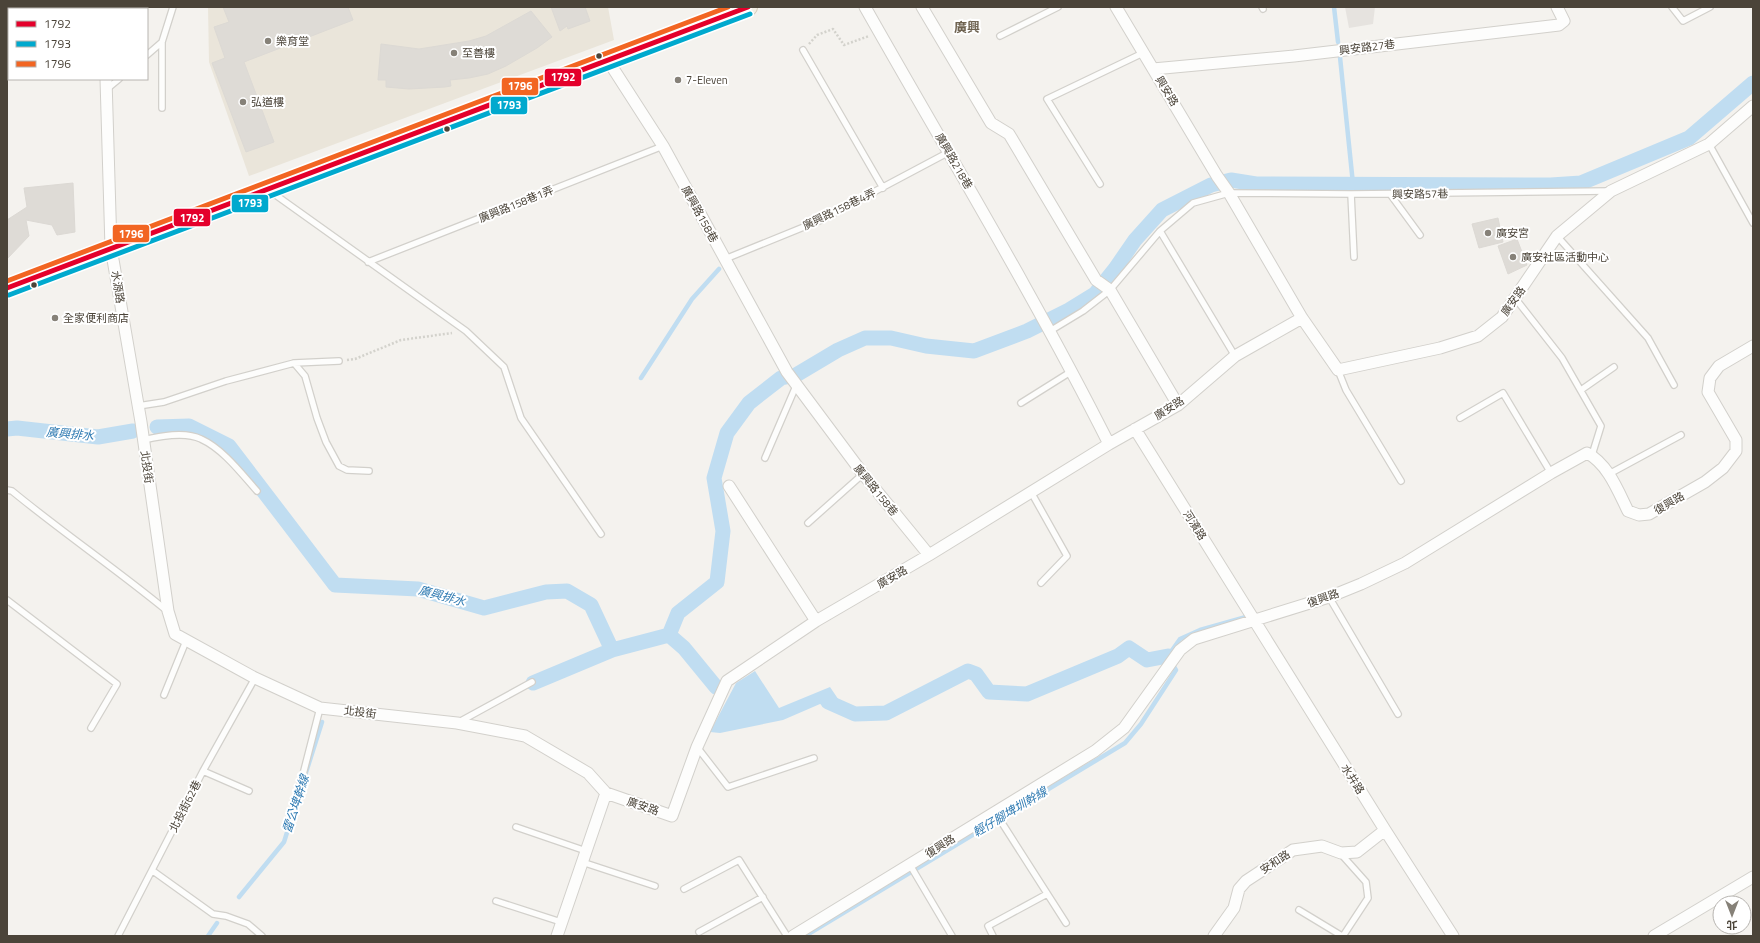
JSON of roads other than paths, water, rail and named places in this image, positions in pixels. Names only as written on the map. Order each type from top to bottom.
[{"type":"main road","points":[[7,288],[607,59],[724,11],[748,7]]},
{"type":"street","name":"廣興路218巷","points":[[865,7],[1050,331]]},
{"type":"street","points":[[922,7],[991,123],[1009,134],[1096,280],[1110,290],[1178,405]]},
{"type":"street","name":"興安路","points":[[1116,7],[1217,176],[1229,193]]},
{"type":"street","name":"興安路27巷","points":[[1153,69],[1294,56],[1559,25],[1564,21],[1557,7]]},
{"type":"street","name":"廣興路158巷","points":[[607,59],[663,146],[796,386],[863,474],[929,555]]},
{"type":"street","name":"水源路","points":[[107,84],[111,248],[141,422]]},
{"type":"street","name":"廣安路","points":[[1338,370],[1440,348],[1478,336],[1502,317],[1557,236],[1611,191],[1709,144],[1753,106]]},
{"type":"street","points":[[1229,193],[1302,318],[1338,370]]},
{"type":"street","name":"廣安路","points":[[606,793],[672,816],[697,746],[726,681],[816,621],[929,555],[1135,428],[1178,405],[1235,356],[1302,318]]},
{"type":"street","points":[[1050,331],[1072,370],[1109,444]]},
{"type":"street","name":"復興路","points":[[793,936],[1095,752],[1124,728],[1180,650],[1194,639],[1329,597],[1361,584],[1405,563],[1551,472],[1587,453],[1592,455],[1609,474],[1628,511],[1639,515],[1649,514],[1705,482],[1723,468],[1736,451],[1736,440],[1708,392],[1710,378],[1719,366],[1753,346]]},
{"type":"street","name":"北投街","points":[[141,422],[168,611],[175,634],[255,678],[320,708],[457,723],[525,736],[588,773],[606,793]]},
{"type":"street","name":"河濱路","points":[[1135,428],[1255,620]]},
{"type":"street","points":[[729,486],[816,621]]},
{"type":"street","name":"水井路","points":[[1255,620],[1385,830],[1453,936]]},
{"type":"street","points":[[557,936],[606,793]]},
{"type":"street","points":[[1341,853],[1357,852],[1385,830]]},
{"type":"street","name":"安和路","points":[[1215,936],[1234,908],[1239,889],[1246,881],[1293,850],[1322,846],[1341,853]]},
{"type":"street","points":[[1654,936],[1753,877]]},
{"type":"lane","points":[[162,108],[162,42],[174,7]]},
{"type":"lane","points":[[1000,36],[1058,7]]},
{"type":"lane","points":[[1672,7],[1682,21],[1710,7]]},
{"type":"lane","points":[[148,54],[162,42]]},
{"type":"lane","points":[[804,50],[883,188]]},
{"type":"lane","points":[[1100,184],[1047,99],[1143,53]]},
{"type":"lane","points":[[107,84],[117,80]]},
{"type":"lane","points":[[1709,144],[1753,222]]},
{"type":"lane","name":"廣興路158巷1弄","points":[[368,262],[663,146]]},
{"type":"lane","name":"廣興路158巷4弄","points":[[725,258],[821,220],[949,152]]},
{"type":"lane","points":[[267,189],[480,342],[504,367],[521,418],[601,534]]},
{"type":"lane","name":"興安路57巷","points":[[1050,331],[1083,311],[1110,290],[1160,231],[1193,203],[1229,193],[1390,194],[1611,191]]},
{"type":"lane","points":[[1351,194],[1354,257]]},
{"type":"lane","points":[[1390,194],[1420,235]]},
{"type":"lane","points":[[1160,231],[1235,356]]},
{"type":"lane","points":[[1557,236],[1648,338],[1674,385]]},
{"type":"lane","points":[[1515,298],[1562,358],[1601,426],[1592,455]]},
{"type":"lane","points":[[138,406],[164,402],[226,382],[294,363],[338,361]]},
{"type":"lane","points":[[294,363],[306,376],[317,418],[326,442],[339,466],[347,470],[369,471]]},
{"type":"lane","points":[[1581,390],[1614,367]]},
{"type":"lane","points":[[1021,402],[1072,370]]},
{"type":"lane","points":[[1338,370],[1346,390],[1401,480]]},
{"type":"lane","points":[[765,458],[796,386]]},
{"type":"lane","points":[[1460,418],[1503,393],[1551,472]]},
{"type":"lane","points":[[143,440],[162,435],[180,435],[200,438],[221,453],[257,491]]},
{"type":"lane","points":[[1609,474],[1681,435]]},
{"type":"lane","points":[[808,523],[863,474]]},
{"type":"lane","points":[[7,490],[12,491],[36,511],[124,575],[168,611]]},
{"type":"lane","points":[[1030,492],[1067,556],[1041,583]]},
{"type":"lane","points":[[1329,597],[1398,714]]},
{"type":"lane","points":[[7,600],[117,684],[90,728]]},
{"type":"lane","points":[[164,695],[186,641]]},
{"type":"lane","name":"北投街62巷","points":[[118,936],[153,871],[203,771],[255,678]]},
{"type":"lane","points":[[457,723],[532,682]]},
{"type":"lane","points":[[300,786],[320,708]]},
{"type":"lane","points":[[697,746],[728,787],[814,758]]},
{"type":"lane","points":[[203,771],[249,792]]},
{"type":"lane","points":[[995,812],[1066,923]]},
{"type":"lane","points":[[516,827],[586,851]]},
{"type":"lane","points":[[1299,910],[1342,936],[1368,898],[1366,882],[1341,853]]},
{"type":"lane","points":[[684,889],[739,860],[787,936]]},
{"type":"lane","points":[[582,862],[656,886]]},
{"type":"lane","points":[[910,865],[952,936]]},
{"type":"lane","points":[[153,871],[213,914],[226,916],[248,924],[262,936]]},
{"type":"lane","points":[[993,936],[988,926],[1047,894]]},
{"type":"lane","points":[[699,932],[763,897]]},
{"type":"lane","points":[[496,901],[562,922]]},
{"type":"water","points":[[755,671],[779,708],[830,687],[851,718],[820,704],[783,720],[720,733],[710,732],[736,683]]},
{"type":"waterway","points":[[1334,7],[1338,42]]},
{"type":"waterway","points":[[1340,57],[1353,184]]},
{"type":"waterway","points":[[669,635],[678,613],[717,582],[723,531],[714,478],[727,433],[749,403],[781,378],[796,375],[838,350],[865,338],[891,338],[926,346],[974,351],[1027,331],[1069,310],[1095,294],[1135,240],[1162,210],[1211,185],[1231,180],[1256,184],[1551,185],[1581,183],[1689,138],[1753,83]]},
{"type":"waterway","points":[[641,378],[692,299],[719,269]]},
{"type":"waterway","name":"廣興排水","points":[[157,427],[189,426],[229,446],[335,585],[418,589],[484,608],[546,592],[567,591],[591,605],[612,650],[669,635]]},
{"type":"waterway","name":"廣興排水","points":[[7,429],[17,428],[98,437],[133,431]]},
{"type":"waterway","name":"輕仔腳埤圳幹線","points":[[805,936],[1125,743],[1141,724],[1176,670],[1168,656],[1180,639],[1200,630],[1246,617]]},
{"type":"waterway","name":"廣興排水","points":[[669,635],[684,648],[716,687]]},
{"type":"waterway","points":[[828,702],[855,714],[886,713],[968,671],[976,674],[989,692],[1027,694],[1118,656],[1129,648],[1147,660],[1168,656]]},
{"type":"waterway","name":"雷公埤幹線","points":[[533,683],[612,650]]},
{"type":"waterway","name":"雷公埤幹線","points":[[239,897],[284,842],[322,722]]},
{"type":"waterway","name":"雷公埤幹線","points":[[208,936],[217,923]]},
{"type":"place","name":"樂育堂","points":[[268,41]]},
{"type":"place","name":"至善樓","points":[[454,53]]},
{"type":"place","name":"7-Eleven","points":[[678,80]]},
{"type":"place","name":"弘道樓","points":[[243,102]]},
{"type":"place","name":"廣安宮","points":[[1488,233]]},
{"type":"place","name":"廣安社區活動中心","points":[[1513,257]]},
{"type":"place","name":"全家便利商店","points":[[55,318]]},
{"type":"district","name":"廣興","points":[[967,27]]}]
